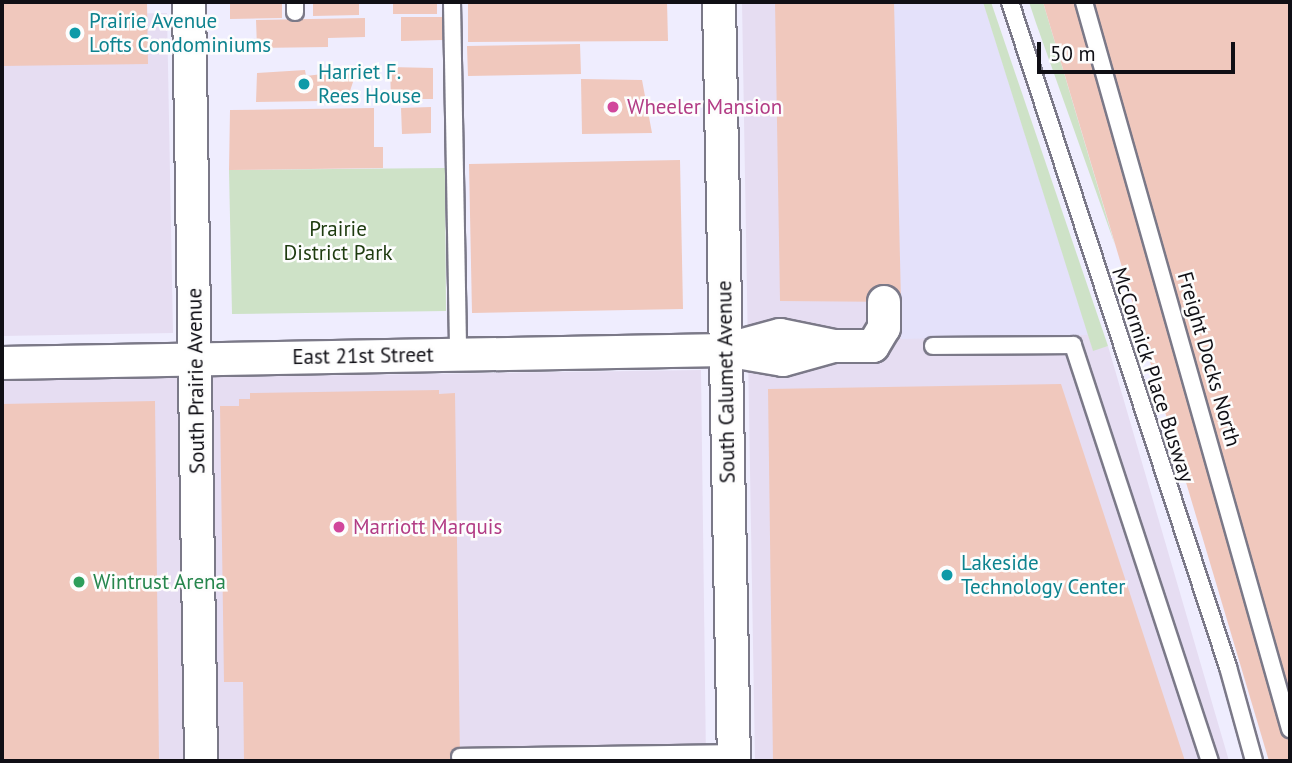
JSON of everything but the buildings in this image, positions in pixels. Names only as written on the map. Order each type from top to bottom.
[{"type":"street","name":"South Prairie Avenue","points":[[189,2],[201,761]]},
{"type":"street","name":"South Calumet Avenue","points":[[719,2],[734,757]]},
{"type":"street","name":"East 21st Street","points":[[2,363],[725,349],[780,335],[834,346],[873,346],[884,328],[884,302]]},
{"type":"lane","points":[[452,2],[458,355]]},
{"type":"lane","name":"McCormick Place Busway","points":[[1010,2],[1228,667],[1254,761]]},
{"type":"lane","name":"Freight Docks North","points":[[1084,2],[1290,729]]},
{"type":"lane","points":[[933,346],[1073,345],[1210,761]]},
{"type":"lane","points":[[460,757],[734,757]]},
{"type":"shaded area","points":[[742,2],[983,2],[1093,350],[1108,346],[1229,761],[755,761]]},
{"type":"shaded area","points":[[894,2],[983,2],[1088,335],[901,339]]},
{"type":"shaded area","points":[[167,13],[173,333],[2,336],[2,16]]},
{"type":"shaded area","points":[[701,370],[706,761],[2,761],[2,380]]},
{"type":"green space","points":[[983,2],[991,2],[1108,346],[1093,351]]},
{"type":"green space","points":[[1029,2],[1043,2],[1115,245],[1036,23]]},
{"type":"green space","name":"Prairie District Park","points":[[445,168],[446,311],[232,314],[229,170]]},
{"type":"place","name":"Prairie Avenue Lofts Condominiums","points":[[75,33]]},
{"type":"place","name":"Harriet F. Rees House","points":[[304,84]]},
{"type":"place","name":"Wheeler Mansion","points":[[613,107]]},
{"type":"place","name":"Marriott Marquis","points":[[339,527]]},
{"type":"place","name":"Lakeside Technology Center","points":[[947,575]]},
{"type":"place","name":"Wintrust Arena","points":[[79,582]]}]
